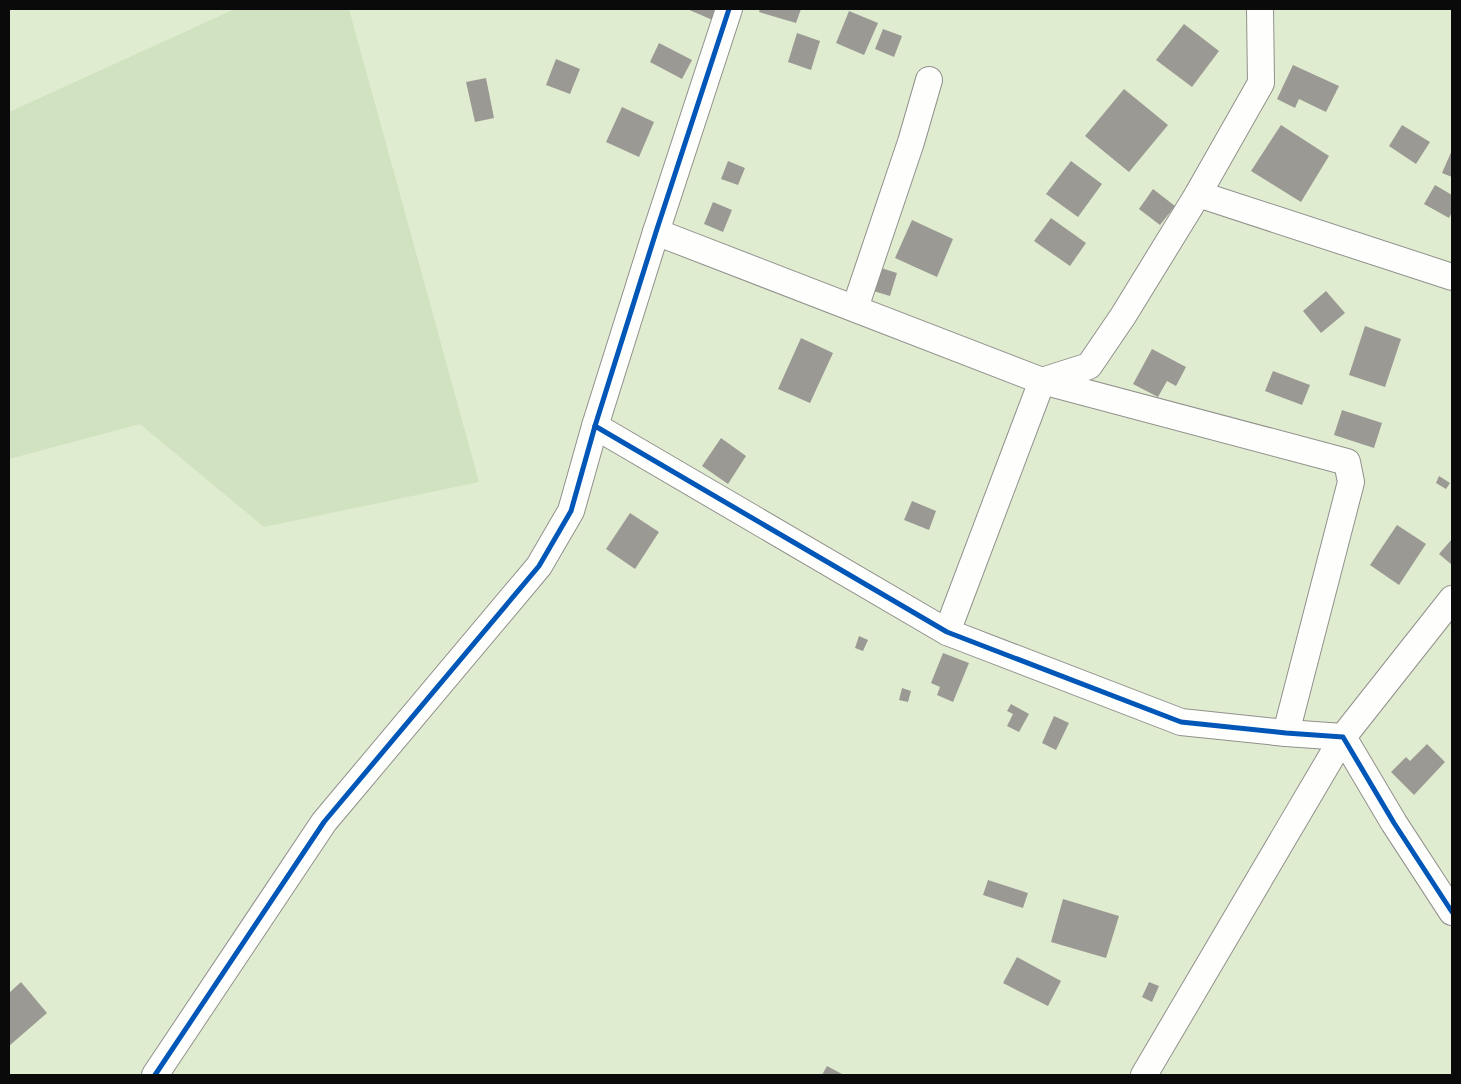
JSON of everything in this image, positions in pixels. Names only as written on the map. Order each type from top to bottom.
[{"type":"street","points":[[156,1075],[324,822],[540,566],[571,511],[595,426],[656,232],[729,9]]},
{"type":"street","points":[[1042,381],[1089,366],[1123,316],[1198,194],[1261,83],[1260,9]]},
{"type":"street","points":[[855,308],[930,80]]},
{"type":"street","points":[[1198,194],[1452,278]]},
{"type":"street","points":[[656,232],[1042,381],[1347,462],[1351,482],[1286,734]]},
{"type":"street","points":[[947,632],[1042,381]]},
{"type":"street","points":[[595,426],[947,632],[1182,722],[1286,734],[1343,737]]},
{"type":"street","points":[[1144,1075],[1343,737],[1452,599]]},
{"type":"street","points":[[1343,737],[1394,823],[1452,912]]},
{"type":"green space","points":[[9,9],[1452,9],[1452,1075],[9,1075]]},
{"type":"green space","points":[[235,9],[349,9],[479,482],[264,527],[140,424],[9,459],[9,112]]},
{"type":"building","points":[[687,9],[720,9],[715,21]]},
{"type":"building","points":[[760,9],[801,9],[796,23],[759,12]]},
{"type":"building","points":[[849,11],[878,23],[864,55],[836,43]]},
{"type":"building","points":[[1184,24],[1219,51],[1192,87],[1156,60]]},
{"type":"building","points":[[883,29],[902,36],[894,57],[875,49]]},
{"type":"building","points":[[797,33],[820,41],[811,70],[788,62]]},
{"type":"building","points":[[659,43],[692,60],[682,79],[650,62]]},
{"type":"building","points":[[556,59],[580,69],[570,94],[546,85]]},
{"type":"building","points":[[1293,65],[1339,86],[1326,112],[1299,99],[1295,108],[1277,99]]},
{"type":"building","points":[[486,78],[494,118],[475,122],[466,82]]},
{"type":"building","points":[[1124,89],[1168,125],[1129,172],[1085,136]]},
{"type":"building","points":[[622,107],[654,122],[639,157],[606,142]]},
{"type":"building","points":[[1281,125],[1329,156],[1301,202],[1251,171]]},
{"type":"building","points":[[1402,125],[1430,142],[1416,164],[1389,146]]},
{"type":"building","points":[[1452,150],[1452,177],[1442,173]]},
{"type":"building","points":[[728,161],[745,168],[738,185],[721,179]]},
{"type":"building","points":[[1071,161],[1102,184],[1078,217],[1046,194]]},
{"type":"building","points":[[1435,185],[1452,195],[1452,212],[1449,218],[1424,204]]},
{"type":"building","points":[[1153,189],[1175,206],[1160,225],[1139,209]]},
{"type":"building","points":[[713,202],[732,210],[723,232],[704,224]]},
{"type":"building","points":[[1051,218],[1086,243],[1070,266],[1034,241]]},
{"type":"building","points":[[912,220],[953,239],[937,277],[895,258]]},
{"type":"building","points":[[878,267],[897,273],[890,296],[870,290]]},
{"type":"building","points":[[1326,291],[1345,313],[1321,333],[1303,311]]},
{"type":"building","points":[[1365,326],[1401,339],[1385,387],[1349,375]]},
{"type":"building","points":[[801,338],[833,353],[810,403],[778,389]]},
{"type":"building","points":[[1152,349],[1186,367],[1176,386],[1167,381],[1158,397],[1133,384]]},
{"type":"building","points":[[1273,371],[1310,385],[1302,405],[1265,391]]},
{"type":"building","points":[[1342,410],[1382,423],[1374,448],[1334,435]]},
{"type":"building","points":[[721,438],[746,456],[728,484],[702,466]]},
{"type":"building","points":[[1439,476],[1450,483],[1446,489],[1436,483]]},
{"type":"building","points":[[912,501],[936,511],[929,530],[904,520]]},
{"type":"building","points":[[630,513],[659,532],[635,569],[606,549]]},
{"type":"building","points":[[1397,525],[1426,544],[1399,585],[1370,565]]},
{"type":"building","points":[[1452,539],[1452,565],[1439,554]]},
{"type":"building","points":[[859,636],[868,640],[863,651],[855,648]]},
{"type":"building","points":[[943,653],[969,663],[953,702],[937,695],[940,687],[931,683]]},
{"type":"building","points":[[902,688],[911,691],[908,702],[899,700]]},
{"type":"building","points":[[1011,704],[1029,714],[1019,732],[1007,726],[1013,714],[1007,711]]},
{"type":"building","points":[[1054,716],[1069,723],[1056,750],[1042,743]]},
{"type":"building","points":[[1427,744],[1445,762],[1414,795],[1391,772],[1406,757],[1410,761]]},
{"type":"building","points":[[988,880],[1028,893],[1023,908],[983,895]]},
{"type":"building","points":[[1063,899],[1119,916],[1106,958],[1051,942]]},
{"type":"building","points":[[1017,957],[1061,981],[1048,1006],[1003,983]]},
{"type":"building","points":[[21,982],[47,1013],[9,1046],[9,993]]},
{"type":"building","points":[[1149,982],[1159,986],[1152,1002],[1142,997]]},
{"type":"building","points":[[827,1066],[842,1074],[822,1075]]},
{"type":"cycle path","points":[[155,1075],[324,822],[539,566],[571,511],[595,426],[656,232],[729,9]]},
{"type":"cycle path","points":[[595,426],[947,632],[1181,722],[1343,737],[1394,823],[1452,912]]}]
